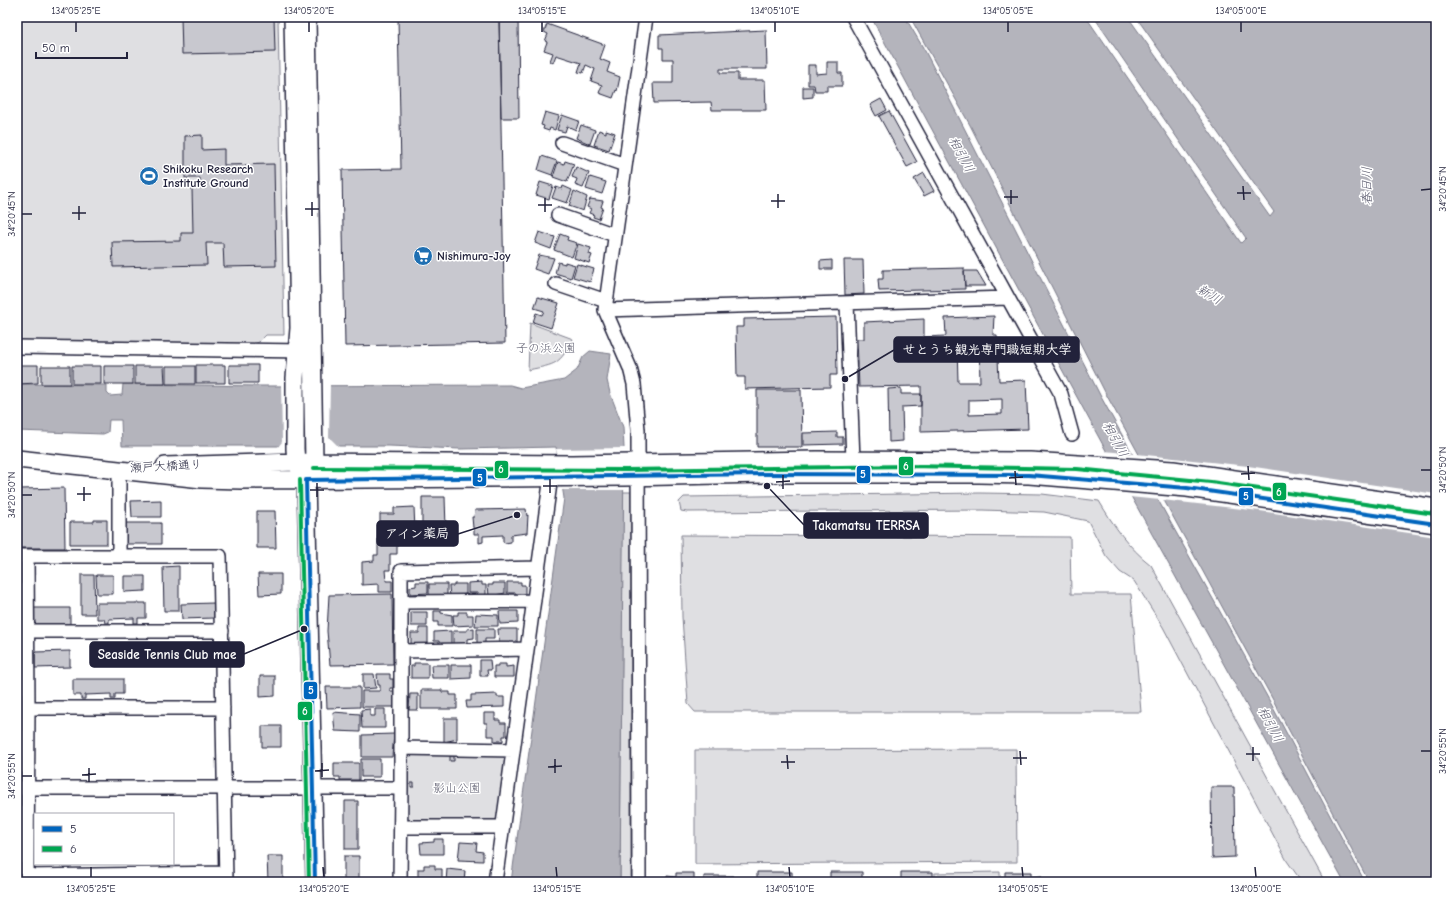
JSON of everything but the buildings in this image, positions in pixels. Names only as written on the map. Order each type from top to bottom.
[{"type":"street","points":[[293,17],[299,320],[305,351],[314,378],[314,456],[306,480],[315,882]]},
{"type":"street","points":[[306,480],[296,456],[295,378],[305,351],[307,17]]},
{"type":"street","points":[[639,882],[632,470],[634,384],[630,368],[606,305],[646,17]]},
{"type":"street","points":[[853,17],[1061,394],[1072,434]]},
{"type":"street","points":[[562,143],[625,165]]},
{"type":"street","points":[[558,216],[615,235]]},
{"type":"street","points":[[556,284],[606,305],[847,303],[1008,298]]},
{"type":"street","points":[[847,303],[853,460]]},
{"type":"street","points":[[17,347],[305,351]]},
{"type":"street","name":"瀬戸大橋通り","points":[[119,469],[215,464],[296,456],[314,456],[555,470]]},
{"type":"street","points":[[17,459],[119,469],[119,556]]},
{"type":"street","name":"瀬戸大橋通り","points":[[632,470],[853,460],[978,460],[1079,463],[1173,470],[1436,508]]},
{"type":"street","name":"瀬戸大橋通り","points":[[119,469],[202,479],[306,480],[555,470],[632,470],[772,474],[979,474],[1089,479],[1202,490],[1436,524]]},
{"type":"street","points":[[495,882],[538,568],[555,470]]},
{"type":"street","points":[[22,556],[119,556],[220,556],[226,878],[27,879],[22,854],[22,788],[28,708],[28,631],[22,556]]},
{"type":"street","points":[[400,882],[401,571],[538,568]]},
{"type":"street","points":[[401,602],[534,601]]},
{"type":"street","points":[[28,631],[222,631]]},
{"type":"street","points":[[401,651],[527,649]]},
{"type":"street","points":[[28,708],[223,708]]},
{"type":"street","points":[[401,748],[513,750]]},
{"type":"street","points":[[22,788],[401,788]]},
{"type":"street","points":[[401,827],[502,827]]},
{"type":"green space","name":"Shikoku Research Institute Ground","points":[[17,17],[278,17],[284,335],[266,335],[259,342],[253,344],[17,341]]},
{"type":"green space","name":"子の浜公園","points":[[530,323],[573,339],[564,354],[556,362],[528,370]]},
{"type":"green space","points":[[623,492],[631,492],[631,882],[620,882]]},
{"type":"green space","points":[[980,493],[1042,494],[1099,501],[1122,536],[1135,551],[1151,565],[1325,882],[1302,882],[1287,861],[1163,627],[1134,581],[1120,572],[1106,556],[1088,521],[1044,512],[982,510],[687,512],[681,511],[679,502],[684,497]]},
{"type":"green space","points":[[681,535],[1070,537],[1071,594],[1131,594],[1141,712],[695,712],[688,704],[682,617]]},
{"type":"green space","points":[[17,664],[22,664],[23,780],[17,780]]},
{"type":"green space","points":[[1016,749],[1017,862],[695,864],[695,750]]},
{"type":"green space","name":"影山公園","points":[[412,753],[502,754],[507,759],[500,815],[496,823],[412,823],[407,818],[408,758]]},
{"type":"green space","points":[[1000,872],[1000,882],[935,882],[935,873]]},
{"type":"water","name":"相引川","points":[[871,17],[905,17],[925,51],[1101,397],[1269,700],[1365,882],[1344,882],[1110,458]]},
{"type":"water","points":[[910,17],[1086,17],[1241,243],[1246,238],[1094,17],[1128,17],[1270,217],[1274,212],[1136,17],[1436,17],[1436,882],[1369,882],[1272,698],[1106,394],[970,125]]},
{"type":"water","points":[[590,351],[611,354],[607,380],[610,393],[623,427],[620,882],[511,882],[564,498],[556,447],[460,449],[389,446],[122,446],[121,420],[109,420],[108,432],[103,434],[17,431],[17,384],[107,385],[107,393],[110,396],[122,395],[123,384],[261,386],[510,385],[521,388],[564,380],[577,370],[583,357]]},
{"type":"pier","points":[[281,384],[330,384],[329,437],[340,448],[277,448],[282,442]]},
{"type":"pier","points":[[625,448],[625,490],[562,490],[556,449]]},
{"type":"pier","points":[[1104,451],[1135,454],[1146,475],[1116,472]]},
{"type":"pier","points":[[1137,454],[1248,466],[1436,494],[1436,515],[1149,475]]},
{"type":"pier","points":[[1117,474],[1148,477],[1160,500],[1129,497]]},
{"type":"pier","points":[[1150,477],[1436,517],[1436,537],[1260,511],[1162,500]]},
{"type":"transit line","name":"6","points":[[314,468],[625,470],[908,466],[1077,469],[1211,482],[1435,514]]},
{"type":"transit line","name":"5","points":[[315,882],[306,480],[765,474],[1029,475],[1187,488],[1436,524]]},
{"type":"transit line","name":"6","points":[[300,480],[309,882]]},
{"type":"place","name":"Shikoku Research Institute Ground","points":[[149,176]]},
{"type":"place","name":"Nishimura-Joy","points":[[423,256]]},
{"type":"place","name":"せとうち観光専門職短期大学","points":[[845,379]]},
{"type":"place","name":"Takamatsu TERRSA","points":[[767,486]]},
{"type":"place","name":"アイン薬局","points":[[517,515]]},
{"type":"place","name":"Seaside Tennis Club mae","points":[[304,629]]},
{"type":"water label","name":"春日川","points":[[1366,186]]},
{"type":"water label","name":"新川","points":[[1210,294]]}]
